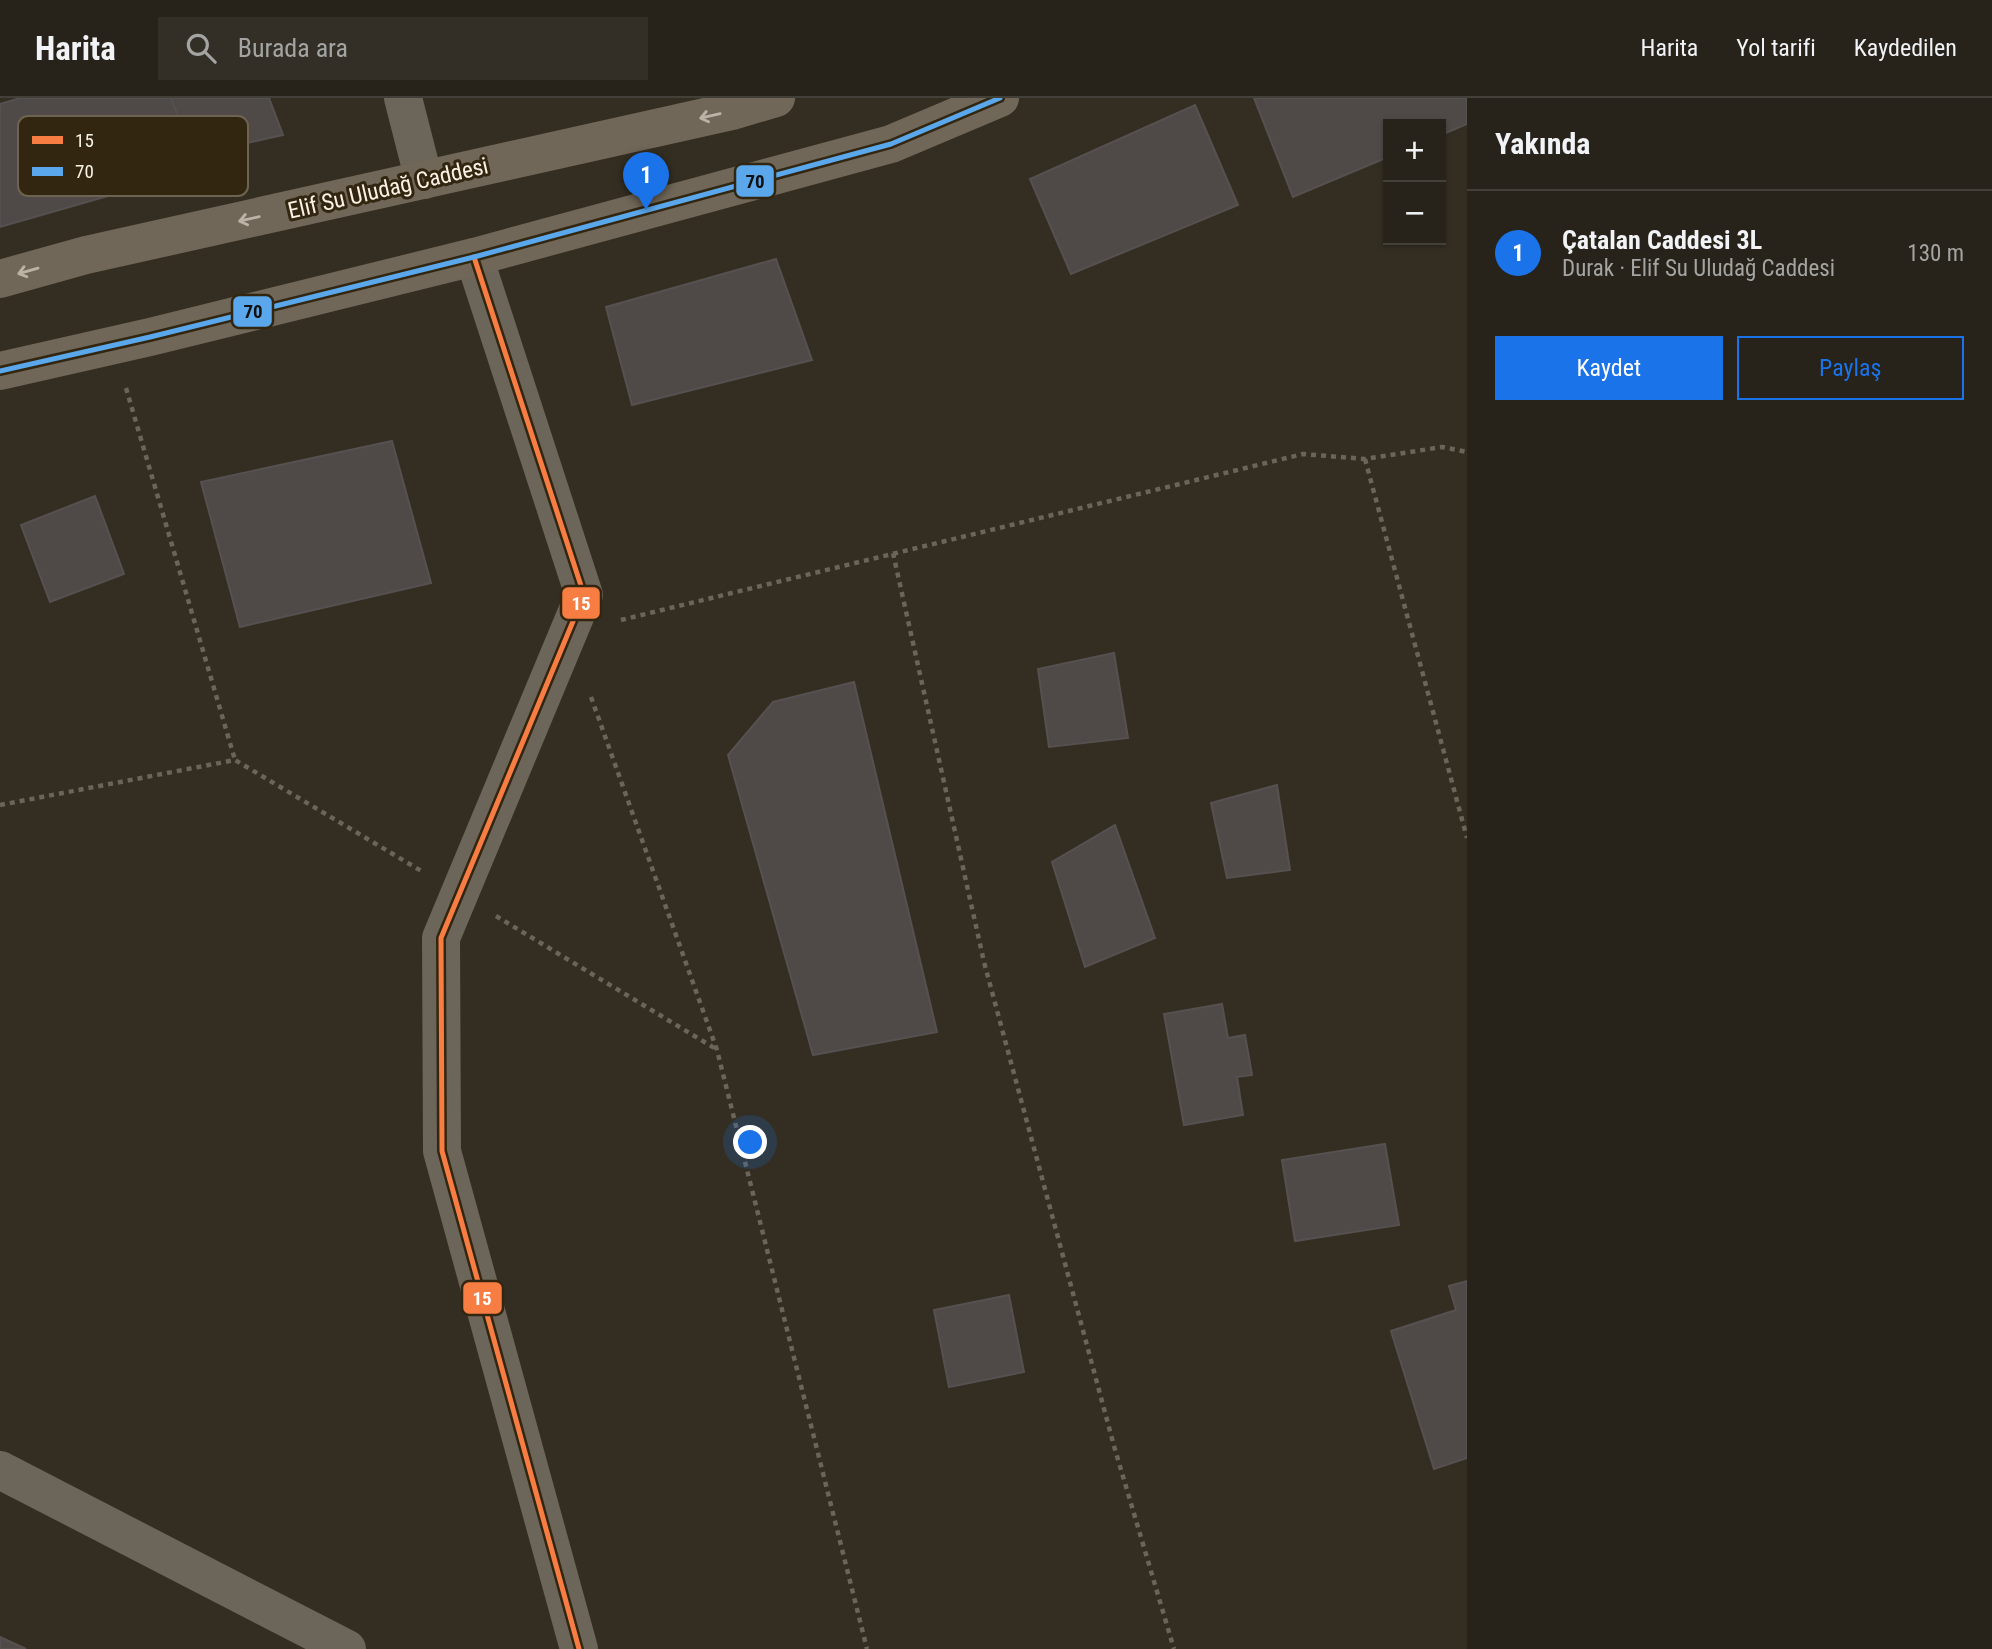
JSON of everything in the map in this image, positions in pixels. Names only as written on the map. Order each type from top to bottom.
[{"type":"main road","name":"Elif Su Uludağ Caddesi","points":[[0,279],[86,255],[732,111],[776,98]]},
{"type":"main road","points":[[0,371],[114,346],[474,257],[891,144],[1000,98]]},
{"type":"street","points":[[403,98],[424,180]]},
{"type":"street","points":[[474,257],[584,595],[441,937],[442,1151],[579,1649]]},
{"type":"street","points":[[0,1470],[346,1649]]},
{"type":"path","points":[[114,346],[235,760]]},
{"type":"path","points":[[867,1649],[717,1050],[568,633],[1303,454],[1365,459],[1442,447],[1467,452]]},
{"type":"path","points":[[1365,459],[1467,838]]},
{"type":"path","points":[[894,553],[984,962],[1114,1446],[1174,1649]]},
{"type":"path","points":[[0,805],[235,760],[717,1050]]},
{"type":"building","points":[[20,98],[171,98],[178,116],[18,116],[18,196],[108,196],[0,227],[0,104]]},
{"type":"building","points":[[171,98],[269,98],[283,135],[248,143],[248,116],[178,116]]},
{"type":"building","points":[[1254,98],[1467,98],[1467,124],[1446,133],[1446,119],[1383,119],[1383,159],[1293,197]]},
{"type":"building","points":[[1195,105],[1238,205],[1071,274],[1030,179]]},
{"type":"building","points":[[776,259],[812,360],[632,405],[606,307]]},
{"type":"building","points":[[392,441],[431,583],[240,627],[201,482]]},
{"type":"building","points":[[95,496],[124,574],[50,602],[21,525]]},
{"type":"building","points":[[1114,653],[1128,738],[1049,747],[1038,669]]},
{"type":"building","points":[[854,682],[937,1032],[813,1055],[728,755],[773,702]]},
{"type":"building","points":[[1277,785],[1290,870],[1227,878],[1211,803]]},
{"type":"building","points":[[1115,825],[1155,938],[1085,967],[1052,862]]},
{"type":"building","points":[[1222,1004],[1228,1038],[1245,1035],[1252,1075],[1237,1077],[1243,1115],[1184,1125],[1164,1014]]},
{"type":"building","points":[[1385,1144],[1399,1225],[1295,1241],[1282,1160]]},
{"type":"building","points":[[1467,1281],[1467,1458],[1434,1469],[1391,1331],[1456,1310],[1449,1286]]},
{"type":"building","points":[[1009,1295],[1024,1372],[949,1387],[934,1310]]},
{"type":"building","points":[[0,1637],[26,1649],[0,1649]]},
{"type":"transit line","name":"70","points":[[0,371],[474,257],[891,144],[1000,98]]},
{"type":"transit line","name":"15","points":[[474,257],[584,595],[441,938],[442,1151],[579,1649]]},
{"type":"place","name":"Çatalan Caddesi 3L","points":[[646,210]]}]
